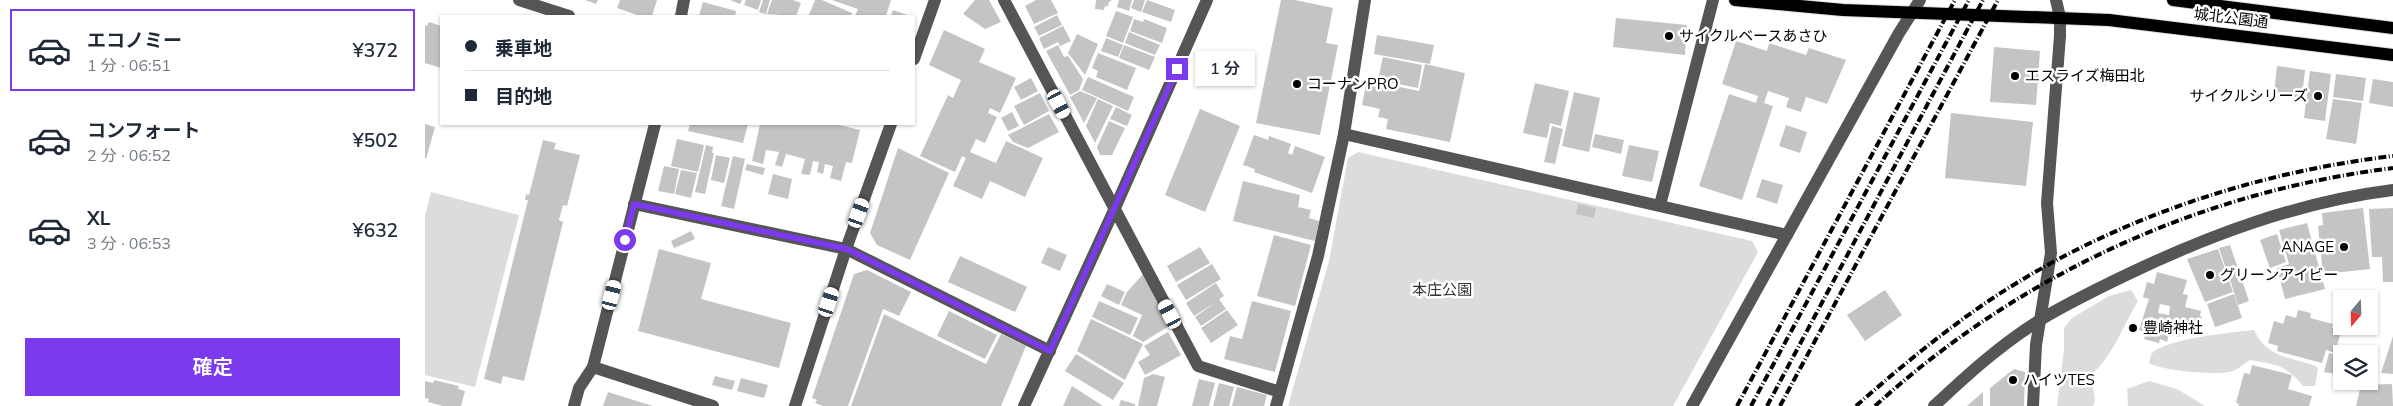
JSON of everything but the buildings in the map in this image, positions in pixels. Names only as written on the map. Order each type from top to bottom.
[{"type":"main road","name":"城北公園通","points":[[1735,0],[1911,14],[2060,17],[2109,20],[2393,54]]},
{"type":"main road","name":"城北公園通","points":[[2173,0],[2393,28]]},
{"type":"street","points":[[519,0],[566,15]]},
{"type":"street","points":[[681,15],[684,0]]},
{"type":"street","points":[[915,56],[935,0]]},
{"type":"street","points":[[1004,0],[1198,366],[1280,392]]},
{"type":"street","points":[[1024,406],[1115,208],[1207,0]]},
{"type":"street","points":[[1276,406],[1317,256],[1344,134],[1365,0]]},
{"type":"street","points":[[1660,205],[1713,0]]},
{"type":"street","points":[[1692,406],[1920,0]]},
{"type":"street","points":[[2033,406],[2039,321],[2051,253],[2047,203],[2060,36],[2060,17],[2056,0]]},
{"type":"street","points":[[574,406],[579,388],[593,367],[655,125]]},
{"type":"street","points":[[795,406],[891,125]]},
{"type":"street","points":[[1344,134],[1787,235]]},
{"type":"street","points":[[1934,406],[1968,374],[2039,321],[2177,251],[2263,218],[2354,195],[2393,190]]},
{"type":"street","points":[[634,204],[847,249],[1050,351]]},
{"type":"street","points":[[593,367],[713,406]]},
{"type":"green space","name":"本庄公園","points":[[1358,152],[1752,241],[1758,252],[1673,406],[1288,406],[1329,261],[1348,158]]},
{"type":"green space","points":[[431,192],[519,215],[475,387],[425,375],[425,216]]},
{"type":"green space","points":[[2131,290],[2138,301],[2112,350],[2091,375],[2095,400],[2093,406],[2057,406],[2064,350],[2064,328],[2072,318],[2109,296]]},
{"type":"green space","points":[[2254,330],[2259,339],[2272,351],[2316,366],[2318,369],[2315,386],[2303,386],[2286,370],[2250,360],[2234,370],[2222,373],[2177,370],[2149,363],[2151,355],[2157,349],[2168,345],[2199,337]]},
{"type":"green space","points":[[2149,381],[2177,389],[2205,406],[2128,406],[2127,389]]},
{"type":"railway","points":[[1737,406],[1955,0]]},
{"type":"railway","points":[[1751,406],[1969,0]]},
{"type":"railway","points":[[1767,406],[1983,0]]},
{"type":"railway","points":[[1780,406],[1998,0]]},
{"type":"railway","points":[[1856,406],[1919,353],[1984,304],[2030,275],[2079,249],[2129,226],[2180,206],[2232,189],[2285,175],[2393,156]]},
{"type":"railway","points":[[1875,406],[1931,359],[1989,317],[2051,279],[2115,247],[2182,219],[2250,197],[2321,180],[2393,168]]},
{"type":"place","name":"サイクルベースあさひ","points":[[1669,36]]},
{"type":"place","name":"エスライズ梅田北","points":[[2015,76]]},
{"type":"place","name":"コーナンPRO","points":[[1297,84]]},
{"type":"place","name":"サイクルシリーズ","points":[[2318,96]]},
{"type":"place","name":"ANAGE","points":[[2344,247]]},
{"type":"place","name":"グリーンアイビー","points":[[2210,275]]},
{"type":"place","name":"豊崎神社","points":[[2133,328]]},
{"type":"place","name":"ハイツTES","points":[[2013,380]]},
{"type":"route","points":[[625,240],[634,204],[847,249],[1050,351],[1177,69]]}]
